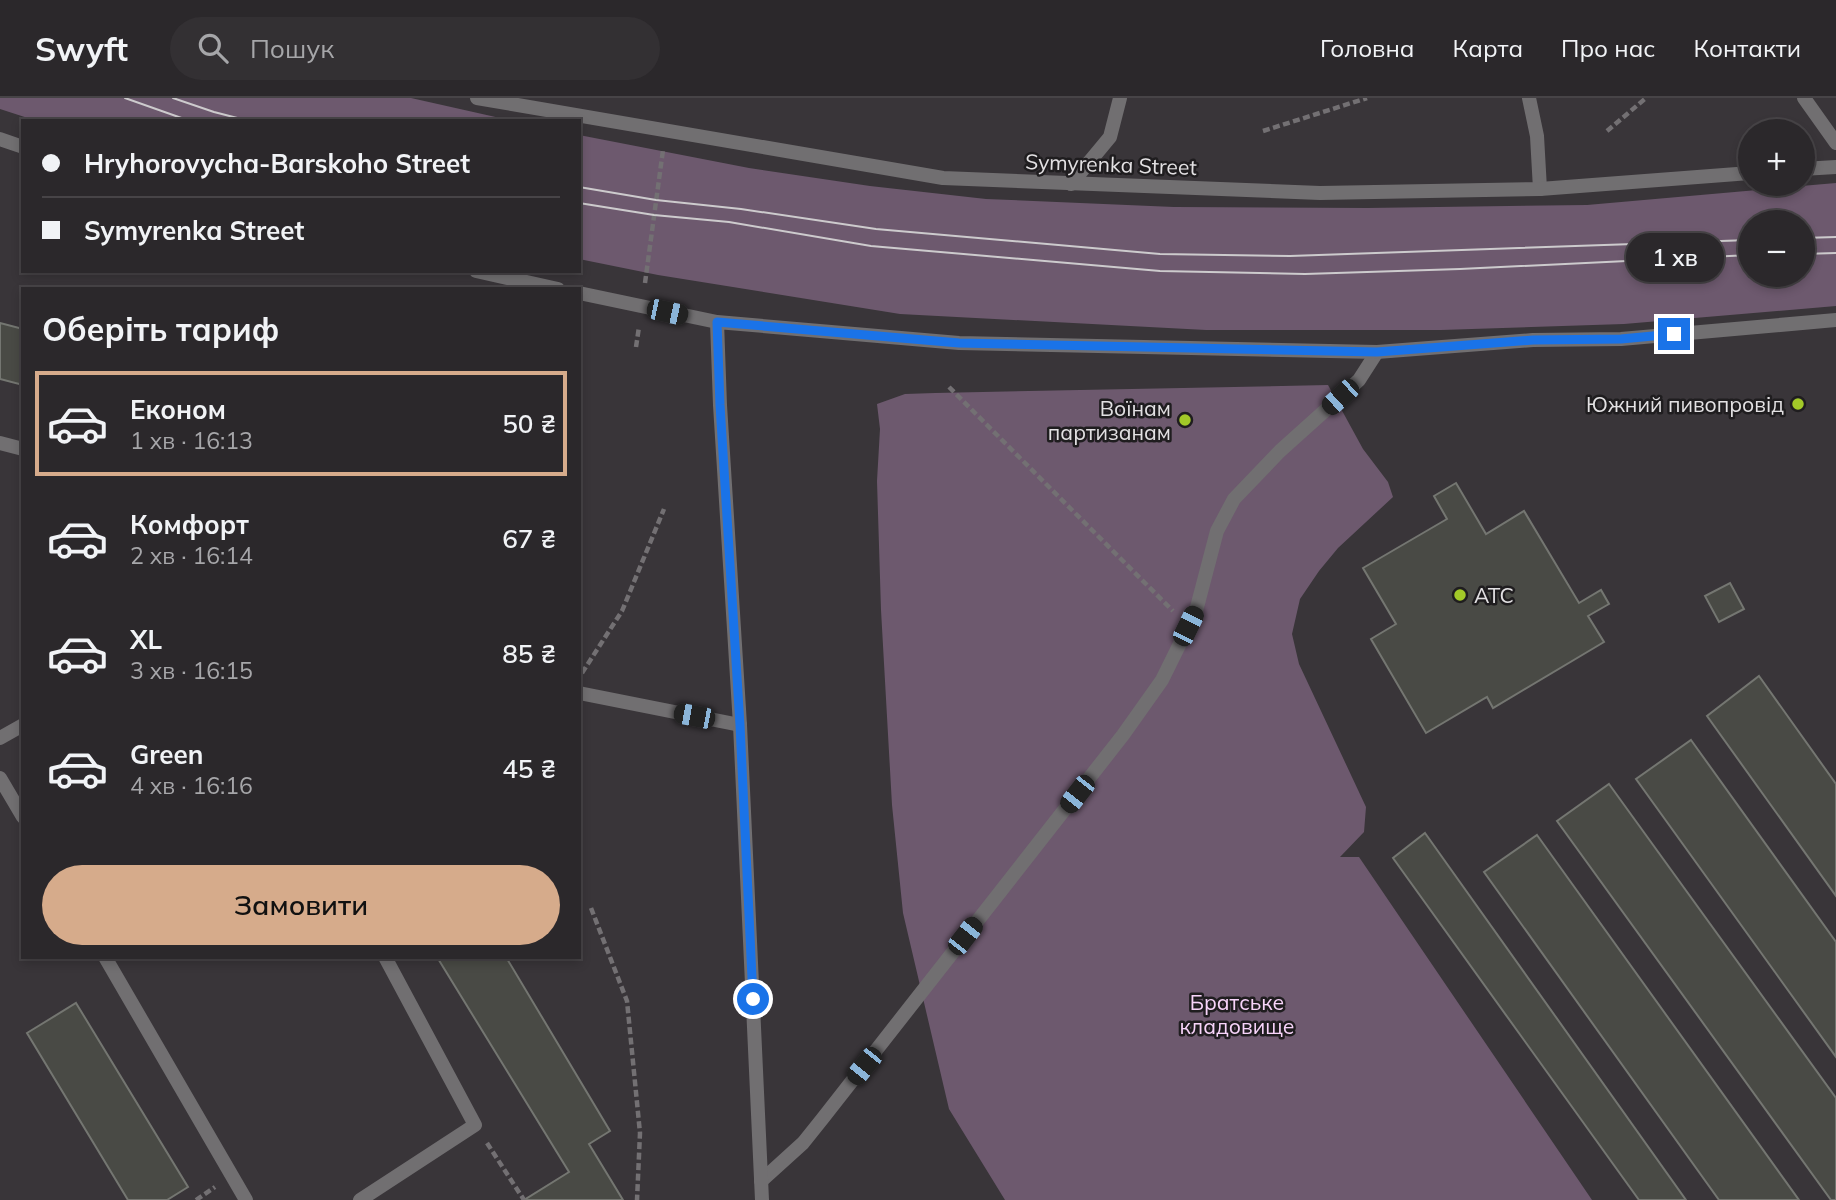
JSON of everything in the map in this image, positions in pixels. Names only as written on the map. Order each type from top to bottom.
[{"type":"street","name":"Symyrenka Street","points":[[477,98],[943,178],[1320,193],[1540,189],[1738,174]]},
{"type":"street","points":[[1071,184],[1110,137],[1120,98]]},
{"type":"street","points":[[1529,98],[1536,136],[1540,189]]},
{"type":"street","points":[[1804,98],[1836,144]]},
{"type":"street","points":[[0,139],[21,146]]},
{"type":"street","points":[[1815,168],[1836,167]]},
{"type":"street","points":[[485,273],[549,287]]},
{"type":"street","points":[[581,293],[717,322],[959,343],[1377,352],[1533,340],[1621,339],[1836,320]]},
{"type":"street","points":[[717,322],[740,725],[759,1194]]},
{"type":"street","points":[[759,1194],[803,1143],[1123,735],[1162,680],[1196,611],[1217,531],[1234,499],[1280,451],[1359,380],[1377,352]]},
{"type":"street","points":[[0,443],[21,448]]},
{"type":"street","points":[[581,693],[740,725]]},
{"type":"street","points":[[0,738],[21,726]]},
{"type":"street","points":[[0,778],[21,814]]},
{"type":"street","points":[[106,959],[246,1200]]},
{"type":"street","points":[[360,1200],[475,1125],[385,959]]},
{"type":"path","points":[[1263,131],[1367,98]]},
{"type":"path","points":[[1607,131],[1646,98]]},
{"type":"path","points":[[636,347],[666,131]]},
{"type":"path","points":[[949,387],[1188,626]]},
{"type":"path","points":[[581,674],[622,611],[664,509]]},
{"type":"path","points":[[591,908],[627,1001],[640,1133],[637,1200]]},
{"type":"path","points":[[475,1125],[524,1200]]},
{"type":"green space","points":[[0,98],[411,98],[504,119],[31,119],[0,109]]},
{"type":"green space","points":[[581,135],[749,168],[870,186],[986,199],[1174,207],[1587,205],[1738,192],[1738,196],[1815,196],[1815,185],[1836,183],[1836,306],[1624,324],[1441,330],[1206,330],[900,314],[658,275],[581,259]]},
{"type":"green space","name":"Братське кладовище","points":[[1328,385],[1363,449],[1388,482],[1393,497],[1338,548],[1319,571],[1300,599],[1292,634],[1299,664],[1366,807],[1364,832],[1340,857],[1359,857],[1592,1200],[1005,1200],[949,1109],[903,913],[892,805],[881,610],[877,481],[880,429],[877,404],[905,394]]},
{"type":"building","points":[[0,323],[21,328],[21,384],[0,379]]},
{"type":"building","points":[[1456,483],[1486,534],[1524,511],[1579,603],[1601,590],[1609,604],[1588,616],[1604,642],[1493,708],[1487,697],[1426,733],[1371,639],[1396,624],[1363,568],[1447,519],[1434,496]]},
{"type":"building","points":[[1730,583],[1744,609],[1719,622],[1705,596]]},
{"type":"building","points":[[1759,676],[1836,784],[1836,896],[1707,716]]},
{"type":"building","points":[[1691,740],[1836,942],[1836,1057],[1636,779]]},
{"type":"building","points":[[1609,784],[1836,1098],[1836,1200],[1831,1200],[1557,821]]},
{"type":"building","points":[[1425,833],[1686,1200],[1639,1200],[1393,858]]},
{"type":"building","points":[[1537,835],[1799,1200],[1719,1200],[1484,872]]},
{"type":"building","points":[[438,959],[507,959],[610,1131],[589,1144],[623,1200],[524,1200],[569,1172]]},
{"type":"building","points":[[76,1003],[188,1187],[167,1200],[128,1200],[27,1033]]},
{"type":"tram line","points":[[125,98],[184,119]]},
{"type":"tram line","points":[[173,98],[241,119]]},
{"type":"tram line","points":[[581,187],[876,229],[1160,254],[1290,256],[1738,240]]},
{"type":"tram line","points":[[581,203],[654,215],[729,222],[871,246],[1160,271],[1305,274],[1738,256]]},
{"type":"tram line","points":[[1815,238],[1836,237]]},
{"type":"tram line","points":[[1815,254],[1836,253]]},
{"type":"place","name":"Южний пивопровід","points":[[1798,404]]},
{"type":"place","name":"Воїнам партизанам","points":[[1185,420]]},
{"type":"place","name":"АТС","points":[[1460,595]]},
{"type":"route","points":[[753,999],[717,322],[959,343],[1377,352],[1533,340],[1621,339],[1674,334]]}]
